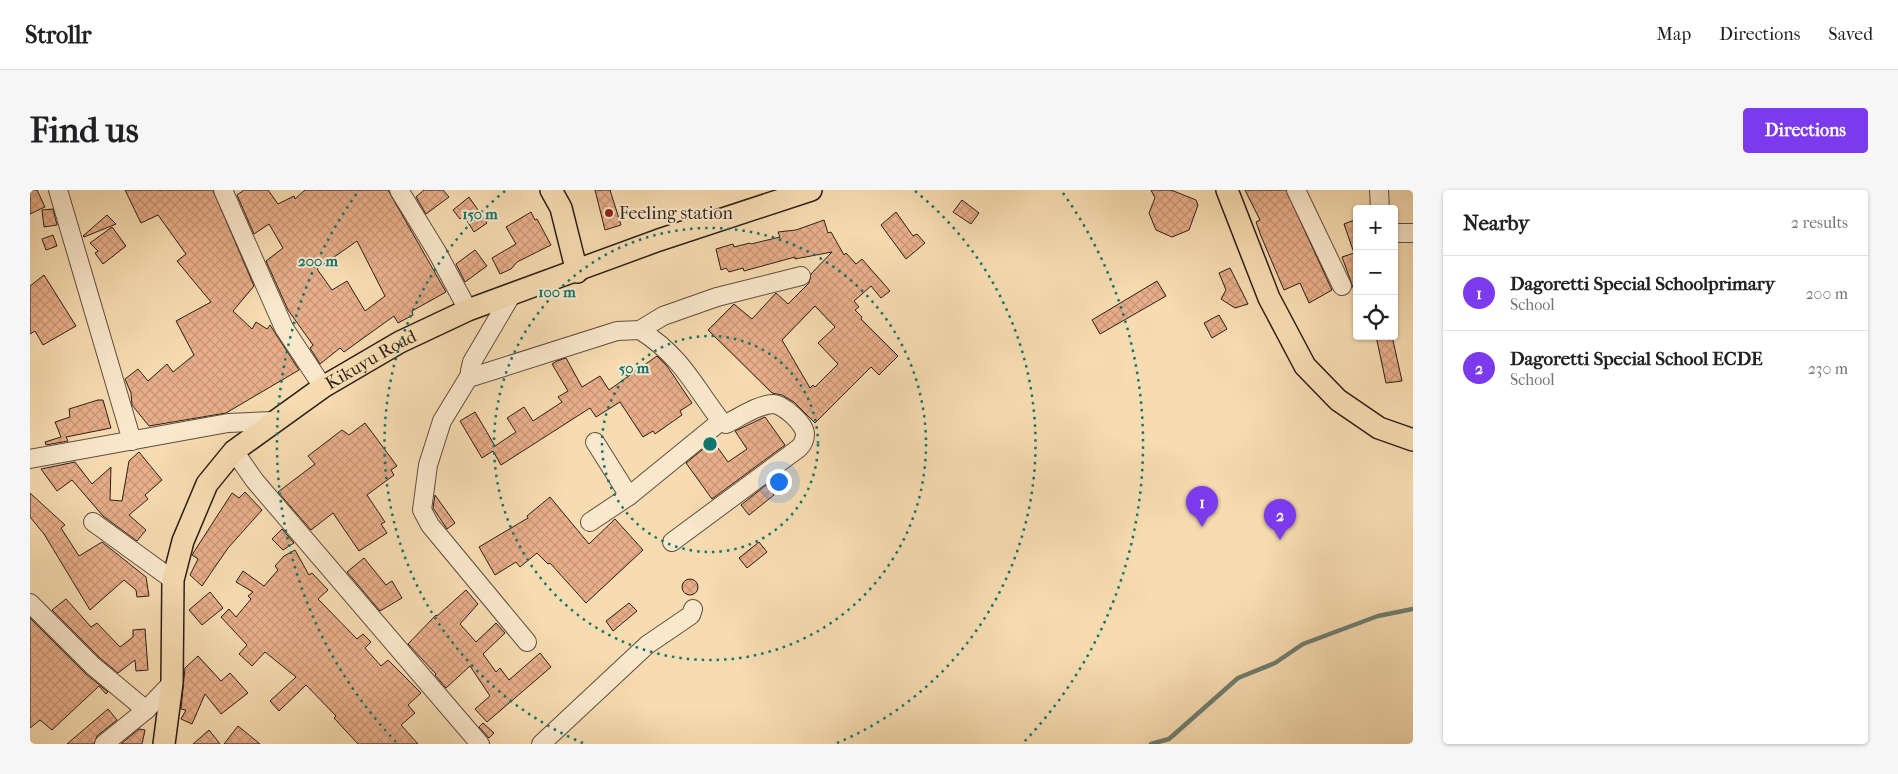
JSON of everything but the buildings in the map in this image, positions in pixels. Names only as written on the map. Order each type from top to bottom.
[{"type":"main road","points":[[551,190],[560,208],[577,272]]},
{"type":"main road","name":"Kikuyu Road","points":[[164,744],[172,683],[174,580],[183,541],[207,484],[234,451],[273,421],[323,387],[400,342],[468,310],[577,272],[659,240],[811,190]]},
{"type":"main road","points":[[1227,190],[1269,298],[1305,366],[1338,400],[1358,414],[1379,428],[1413,440]]},
{"type":"street","points":[[58,190],[132,441]]},
{"type":"street","points":[[223,190],[284,328],[323,387]]},
{"type":"street","points":[[398,190],[437,252],[468,310]]},
{"type":"street","points":[[1296,190],[1342,286]]},
{"type":"street","points":[[1379,190],[1380,205]]},
{"type":"street","points":[[1398,232],[1413,233]]},
{"type":"street","points":[[470,375],[474,378],[483,376],[616,330],[640,330],[663,316],[717,297],[801,276]]},
{"type":"street","points":[[512,294],[472,362],[470,375],[442,420],[428,465],[422,510],[430,525],[527,642]]},
{"type":"street","points":[[640,330],[662,344],[684,367],[721,421],[726,424],[764,406],[775,404],[782,406],[799,423],[804,429],[805,435],[799,448],[672,542]]},
{"type":"street","points":[[30,459],[228,423],[273,421]]},
{"type":"street","points":[[590,522],[629,496],[721,421]]},
{"type":"street","points":[[595,442],[629,496]]},
{"type":"street","points":[[234,451],[255,481],[480,744]]},
{"type":"street","points":[[93,522],[174,580]]},
{"type":"street","points":[[30,603],[94,666],[146,710]]},
{"type":"street","points":[[541,744],[647,646],[691,615],[692,609]]},
{"type":"street","points":[[104,744],[146,710],[172,683]]},
{"type":"waterway","points":[[1151,744],[1169,739],[1238,678],[1275,663],[1303,644],[1378,616],[1413,609]]},
{"type":"place","name":"Feeling station","points":[[609,213]]},
{"type":"place","name":"Dagoretti Special Schoolprimary","points":[[1202,527]]},
{"type":"place","name":"Dagoretti Special School ECDE","points":[[1280,540]]}]
